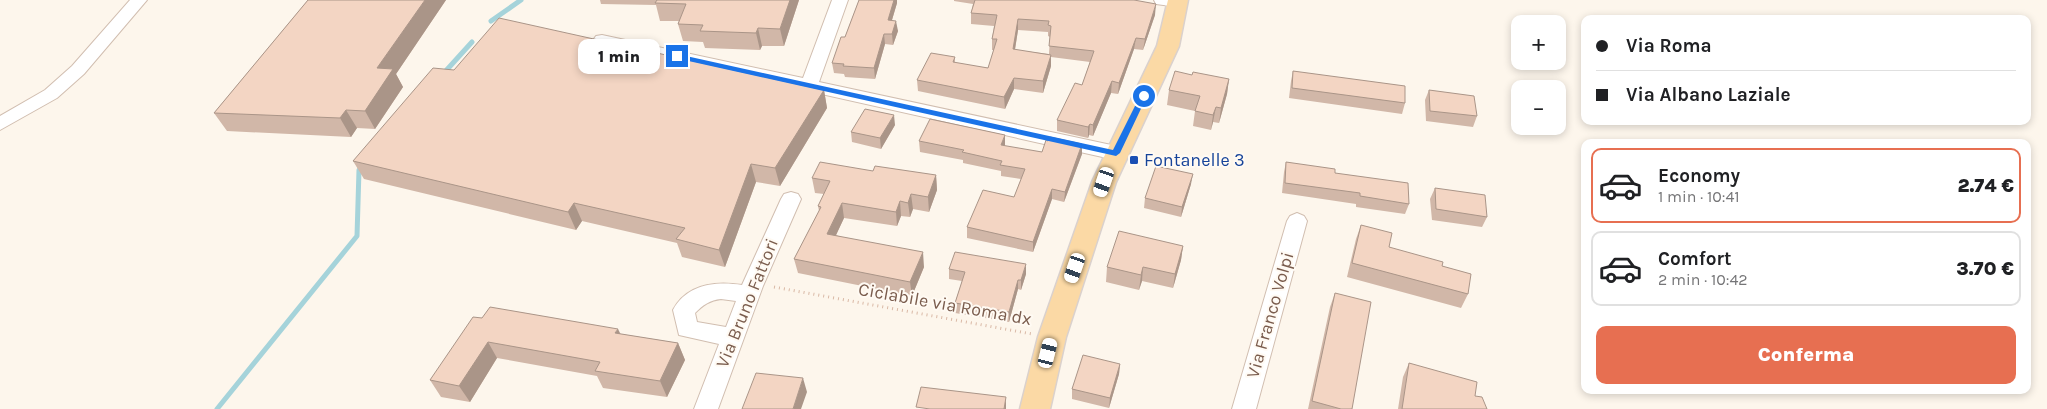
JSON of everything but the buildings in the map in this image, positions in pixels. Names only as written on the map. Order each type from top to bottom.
[{"type":"main road","points":[[1037,406],[1052,337],[1116,153],[1168,46],[1173,1]]},
{"type":"street","points":[[0,124],[51,94],[78,70],[139,0]]},
{"type":"street","points":[[808,85],[840,0]]},
{"type":"street","points":[[602,40],[1116,153]]},
{"type":"street","name":"Via Bruno Fattori","points":[[706,409],[749,294],[791,199]]},
{"type":"street","name":"Via Franco Volpi","points":[[1244,409],[1297,221]]},
{"type":"street","points":[[733,337],[687,329],[684,310],[696,297],[715,290],[749,294]]},
{"type":"path","name":"Ciclabile via Roma dx","points":[[774,287],[1037,335]]},
{"type":"waterway","points":[[491,21],[521,0]]},
{"type":"waterway","points":[[443,74],[472,42]]},
{"type":"waterway","points":[[217,409],[357,236],[359,170],[363,165]]},
{"type":"place","name":"Fontanelle 3","points":[[1134,160]]},
{"type":"route","points":[[677,56],[1116,153],[1144,96]]}]
